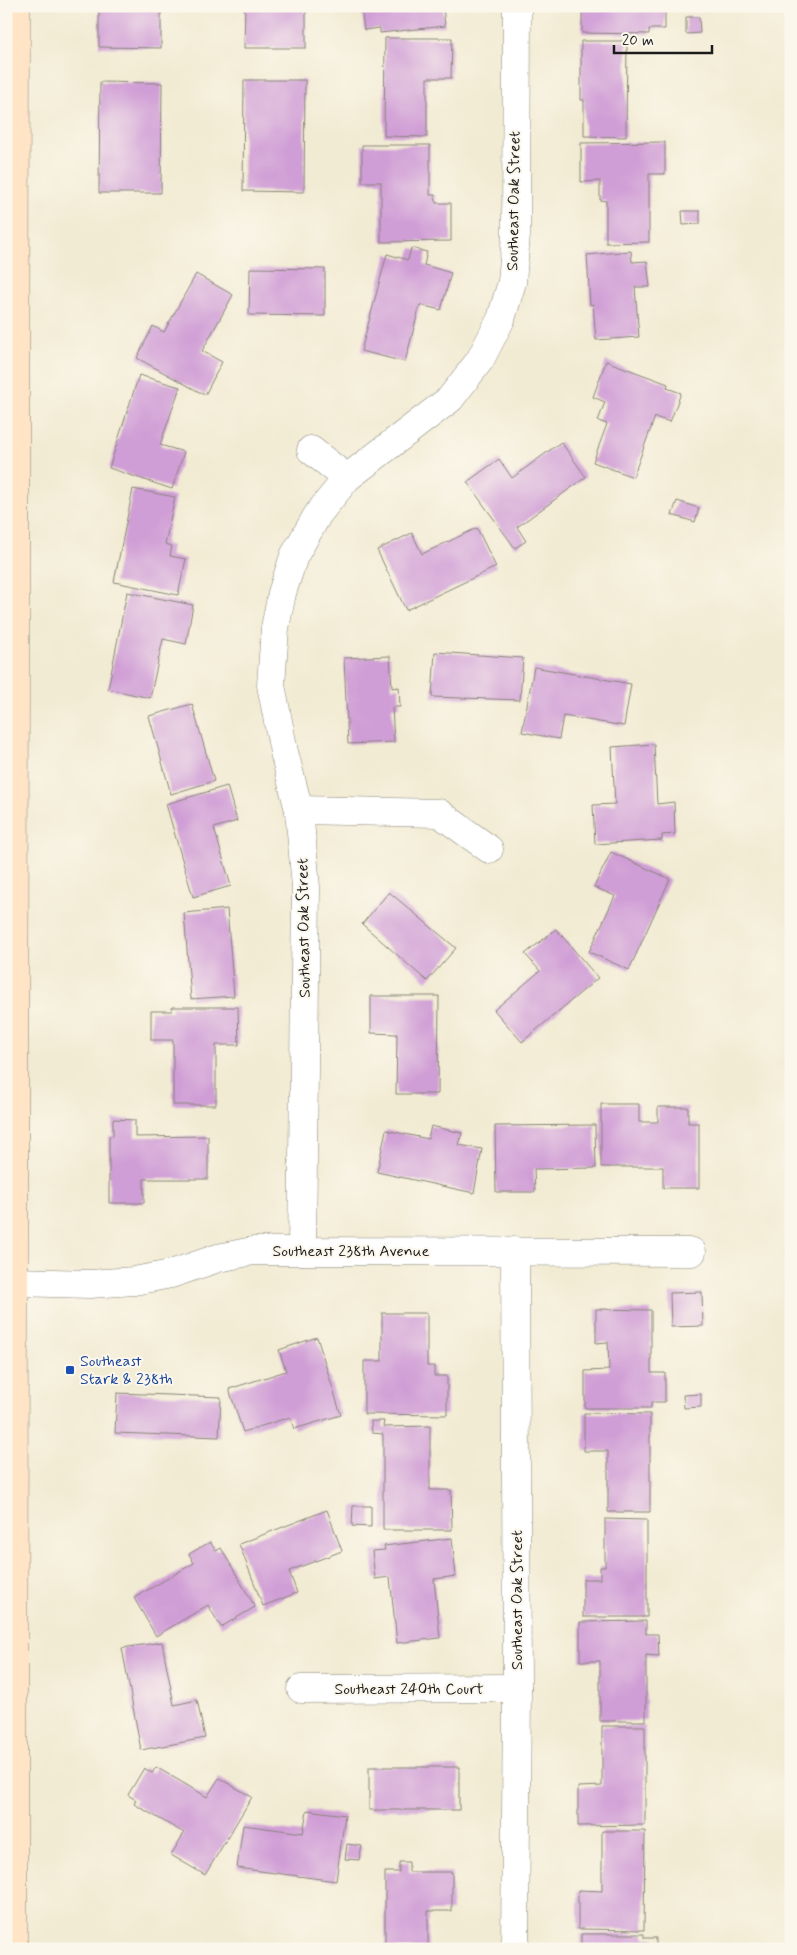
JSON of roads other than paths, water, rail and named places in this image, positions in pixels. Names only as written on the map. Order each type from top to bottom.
[{"type":"main road","points":[[14,1949],[14,1282],[11,1000],[16,6]]},
{"type":"street","name":"Southeast Oak Street","points":[[302,1251],[306,887],[298,810],[271,685],[275,628],[282,593],[294,556],[318,514],[347,478],[450,399],[480,360],[501,319],[512,282],[516,235],[517,6]]},
{"type":"street","points":[[311,450],[347,478]]},
{"type":"street","points":[[298,810],[439,813],[489,850]]},
{"type":"street","name":"Southeast 238th Avenue","points":[[14,1282],[90,1284],[134,1281],[171,1274],[218,1258],[253,1252],[692,1252]]},
{"type":"street","name":"Southeast Oak Street","points":[[515,1252],[517,1688],[515,1949]]},
{"type":"street","name":"Southeast 240th Court","points":[[301,1689],[517,1688]]},
{"type":"place","name":"Southeast Stark & 238th","points":[[70,1370]]}]
